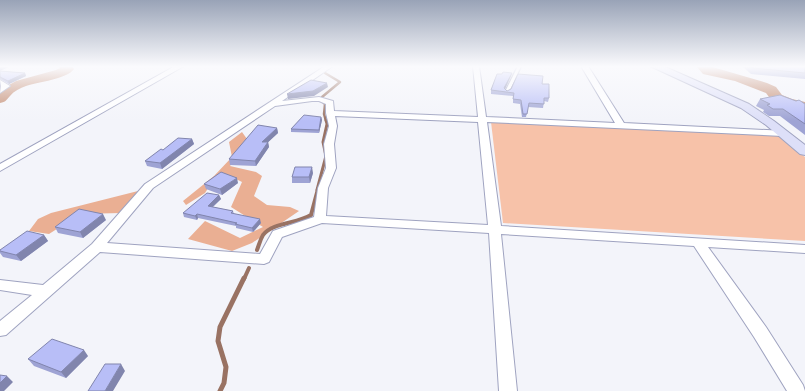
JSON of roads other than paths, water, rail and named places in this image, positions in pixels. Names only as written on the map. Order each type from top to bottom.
[{"type":"street","points":[[0,91],[6,86],[3,84]]},
{"type":"street","points":[[0,168],[149,84]]},
{"type":"street","points":[[0,330],[97,247],[149,186],[303,84]]},
{"type":"street","points":[[478,84],[495,230],[508,391]]},
{"type":"street","points":[[596,84],[622,125]]},
{"type":"street","points":[[696,84],[745,106],[805,150]]},
{"type":"street","points":[[273,104],[322,99],[330,103],[330,113],[333,126],[329,144],[331,168],[324,188],[320,219]]},
{"type":"street","points":[[330,113],[783,133]]},
{"type":"street","points":[[97,247],[264,259],[276,234],[320,219],[805,249]]},
{"type":"street","points":[[698,242],[760,332],[797,391]]},
{"type":"street","points":[[0,285],[45,291]]},
{"type":"lane","points":[[507,92],[509,84]]},
{"type":"waterway","points":[[0,99],[5,92],[12,87],[20,84]]},
{"type":"waterway","points":[[326,121],[324,114],[325,104],[322,101],[322,97],[337,84]]},
{"type":"waterway","points":[[757,84],[771,90],[777,98],[788,103],[805,106]]},
{"type":"waterway","points":[[317,190],[326,156],[323,142],[327,124],[326,120]]},
{"type":"waterway","points":[[257,250],[263,235],[267,231],[279,225],[311,215],[318,189]]},
{"type":"waterway","points":[[244,279],[249,268]]},
{"type":"waterway","points":[[220,391],[224,383],[226,367],[218,341],[220,327],[244,278]]}]
